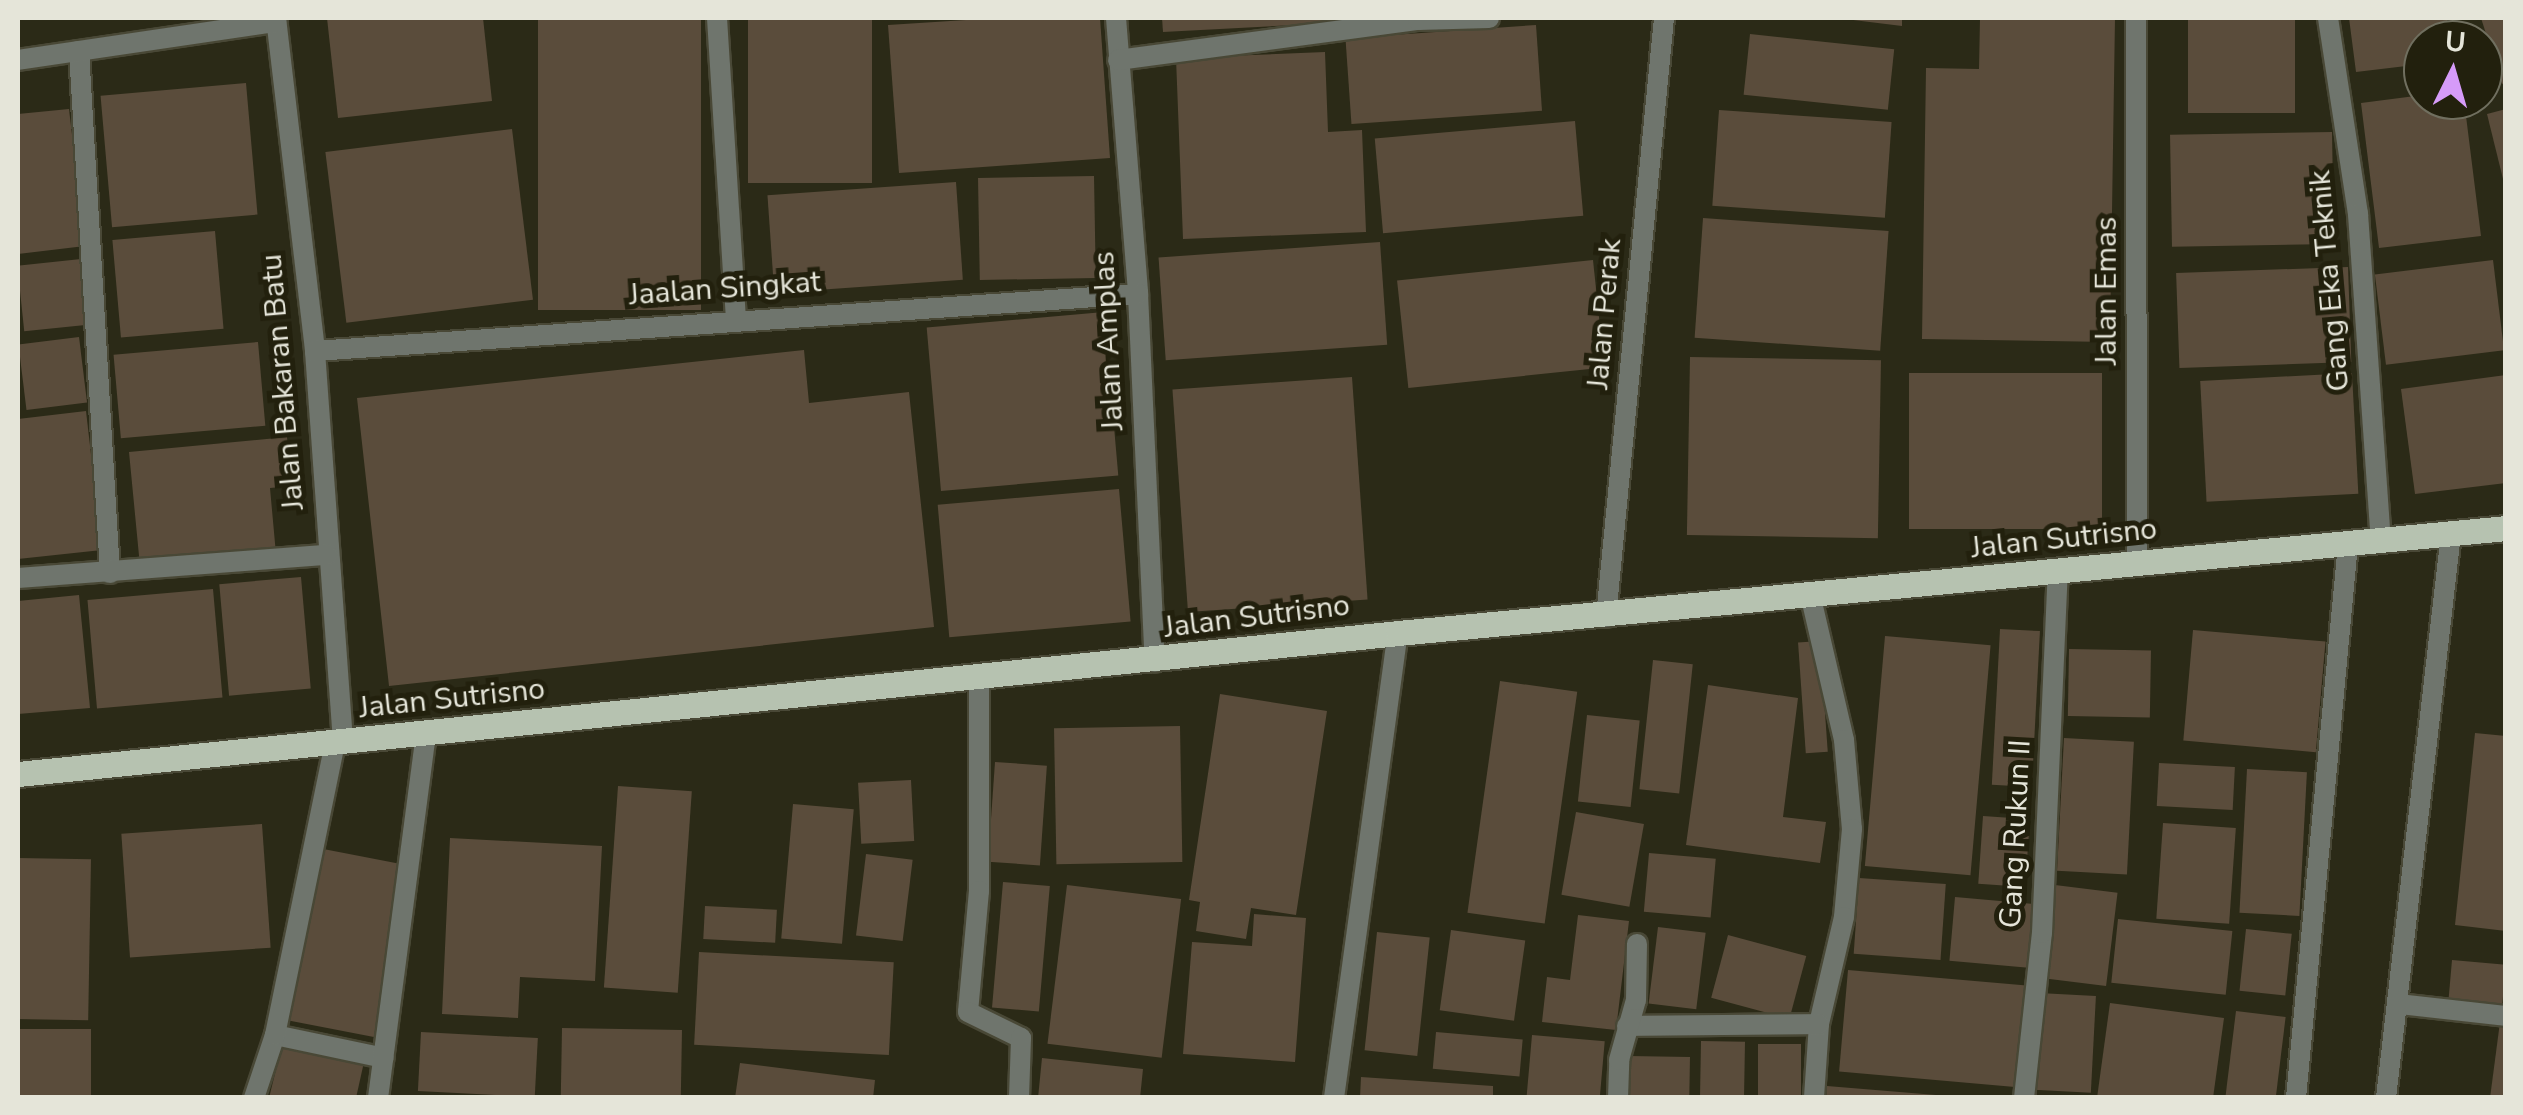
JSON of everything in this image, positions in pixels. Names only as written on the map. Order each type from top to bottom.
[{"type":"main road","name":"Jalan Sutrisno","points":[[18,774],[1155,662],[1398,633],[1811,598],[2506,528]]},
{"type":"street","points":[[716,18],[736,318]]},
{"type":"street","name":"Jalan Amplas","points":[[1116,18],[1138,294],[1155,662]]},
{"type":"street","points":[[1118,60],[1418,20],[1489,18]]},
{"type":"street","name":"Jalan Perak","points":[[1606,617],[1664,18]]},
{"type":"street","name":"Jalan Emas","points":[[2136,18],[2137,565]]},
{"type":"street","name":"Gang Eka Teknik","points":[[2328,18],[2358,214],[2381,541]]},
{"type":"street","points":[[18,60],[276,20]]},
{"type":"street","name":"Jalan Bakaran Batu","points":[[254,1098],[275,1035],[307,854],[339,742],[315,350],[276,20]]},
{"type":"street","points":[[78,51],[110,573]]},
{"type":"street","name":"Jaalan Singkat","points":[[315,350],[736,318],[1138,294]]},
{"type":"street","points":[[2386,1098],[2451,534]]},
{"type":"street","points":[[2296,1098],[2348,544]]},
{"type":"street","points":[[18,578],[327,555]]},
{"type":"street","name":"Gang Rukun II","points":[[2024,1098],[2042,933],[2058,573]]},
{"type":"street","points":[[1811,598],[1844,740],[1852,829],[1844,917],[1819,1024],[1814,1098]]},
{"type":"street","points":[[1334,1098],[1398,633]]},
{"type":"street","points":[[979,679],[979,892],[968,1012],[1021,1038],[1018,1098]]},
{"type":"street","points":[[378,1098],[426,734]]},
{"type":"street","points":[[1618,1098],[1626,1026],[1636,1000],[1637,944]]},
{"type":"street","points":[[2399,1004],[2506,1016]]},
{"type":"street","points":[[1626,1026],[1819,1024]]},
{"type":"street","points":[[275,1035],[384,1058]]},
{"type":"building","points":[[327,18],[483,18],[492,101],[338,118]]},
{"type":"building","points":[[538,18],[701,18],[701,310],[538,310]]},
{"type":"building","points":[[748,18],[872,18],[872,183],[748,183]]},
{"type":"building","points":[[997,18],[1100,18],[1110,158],[899,173],[888,25]]},
{"type":"building","points":[[1162,18],[1330,18],[1330,23],[1163,32]]},
{"type":"building","points":[[1837,18],[1902,18],[1902,26]]},
{"type":"building","points":[[1980,18],[2115,18],[2110,342],[1922,339],[1926,68],[1979,69]]},
{"type":"building","points":[[2188,18],[2295,18],[2295,113],[2188,113]]},
{"type":"building","points":[[2349,18],[2447,18],[2403,20],[2403,66],[2356,72]]},
{"type":"building","points":[[2506,18],[2503,84],[2503,20],[2482,20]]},
{"type":"building","points":[[1536,25],[1542,111],[1351,124],[1345,38]]},
{"type":"building","points":[[1750,34],[1894,49],[1888,110],[1744,95]]},
{"type":"building","points":[[1325,52],[1328,132],[1362,130],[1366,232],[1183,239],[1176,58]]},
{"type":"building","points":[[246,83],[258,214],[112,227],[101,96]]},
{"type":"building","points":[[2403,98],[2403,120],[2466,120],[2481,236],[2379,248],[2361,103]]},
{"type":"building","points":[[69,109],[85,246],[18,254],[18,114]]},
{"type":"building","points":[[2506,109],[2506,183],[2488,120],[2503,120]]},
{"type":"building","points":[[1719,110],[1892,122],[1885,218],[1712,206]]},
{"type":"building","points":[[1575,121],[1583,216],[1383,233],[1375,139]]},
{"type":"building","points":[[512,129],[533,300],[346,323],[325,152]]},
{"type":"building","points":[[2332,132],[2334,244],[2172,247],[2170,135]]},
{"type":"building","points":[[1094,176],[1096,278],[980,280],[978,178]]},
{"type":"building","points":[[956,182],[963,280],[774,293],[767,195]]},
{"type":"building","points":[[1703,218],[1889,231],[1880,351],[1695,338]]},
{"type":"building","points":[[215,231],[224,329],[121,338],[112,240]]},
{"type":"building","points":[[1380,242],[1387,345],[1166,360],[1159,257]]},
{"type":"building","points":[[81,259],[88,325],[24,331],[18,266]]},
{"type":"building","points":[[1593,260],[1604,367],[1408,388],[1397,281]]},
{"type":"building","points":[[2493,260],[2504,350],[2386,365],[2375,275]]},
{"type":"building","points":[[2348,267],[2351,362],[2179,368],[2176,273]]},
{"type":"building","points":[[1104,312],[1118,475],[941,491],[927,328]]},
{"type":"building","points":[[79,337],[87,403],[26,410],[18,344]]},
{"type":"building","points":[[258,342],[265,426],[121,438],[114,355]]},
{"type":"building","points":[[804,350],[809,403],[909,392],[934,627],[389,686],[357,398]]},
{"type":"building","points":[[1690,357],[1881,360],[1878,538],[1687,535]]},
{"type":"building","points":[[1909,373],[2102,373],[2102,529],[1909,529]]},
{"type":"building","points":[[2352,373],[2358,494],[2207,502],[2200,381]]},
{"type":"building","points":[[2506,375],[2506,483],[2415,494],[2401,389]]},
{"type":"building","points":[[1352,377],[1368,599],[1188,612],[1172,390]]},
{"type":"building","points":[[86,411],[102,550],[18,559],[18,419]]},
{"type":"building","points":[[287,437],[292,486],[270,488],[276,554],[140,566],[129,452]]},
{"type":"building","points":[[1119,489],[1131,621],[949,637],[938,505]]},
{"type":"building","points":[[301,577],[311,689],[229,696],[219,584]]},
{"type":"building","points":[[213,589],[222,698],[97,709],[87,600]]},
{"type":"building","points":[[79,595],[90,708],[18,714],[18,601]]},
{"type":"building","points":[[2000,629],[2040,631],[2032,787],[1992,785]]},
{"type":"building","points":[[2193,630],[2325,642],[2316,752],[2183,741]]},
{"type":"building","points":[[1885,636],[1991,645],[1970,875],[1865,866]]},
{"type":"building","points":[[1820,641],[1828,752],[1806,753],[1798,643]]},
{"type":"building","points":[[2069,649],[2151,650],[2150,717],[2068,716]]},
{"type":"building","points":[[1653,660],[1693,664],[1679,793],[1639,789]]},
{"type":"building","points":[[1500,681],[1577,692],[1545,924],[1467,913]]},
{"type":"building","points":[[1708,685],[1798,698],[1783,817],[1826,822],[1820,863],[1686,845]]},
{"type":"building","points":[[1220,694],[1327,711],[1296,915],[1251,908],[1246,939],[1196,931],[1200,902],[1189,900]]},
{"type":"building","points":[[1587,715],[1640,721],[1631,807],[1578,802]]},
{"type":"building","points":[[1180,726],[1182,862],[1056,864],[1054,728]]},
{"type":"building","points":[[2475,733],[2506,736],[2506,931],[2455,925]]},
{"type":"building","points":[[2064,738],[2134,742],[2127,874],[2057,871]]},
{"type":"building","points":[[995,762],[1047,766],[1040,865],[988,862]]},
{"type":"building","points":[[2159,763],[2235,767],[2233,810],[2157,806]]},
{"type":"building","points":[[2247,769],[2307,772],[2299,916],[2239,913]]},
{"type":"building","points":[[911,780],[914,841],[861,844],[858,783]]},
{"type":"building","points":[[618,786],[692,791],[678,993],[604,988]]},
{"type":"building","points":[[793,804],[854,809],[842,944],[781,938]]},
{"type":"building","points":[[1576,812],[1644,824],[1629,907],[1561,895]]},
{"type":"building","points":[[1983,816],[2030,819],[2025,887],[1978,884]]},
{"type":"building","points":[[2163,823],[2236,828],[2229,924],[2156,919]]},
{"type":"building","points":[[262,824],[271,948],[130,958],[121,834]]},
{"type":"building","points":[[450,838],[602,846],[595,981],[520,977],[518,1018],[442,1014]]},
{"type":"building","points":[[313,847],[407,865],[374,1037],[280,1019]]},
{"type":"building","points":[[1649,853],[1716,859],[1711,918],[1644,912]]},
{"type":"building","points":[[866,854],[913,860],[903,941],[856,935]]},
{"type":"building","points":[[18,858],[91,859],[88,1020],[18,1019]]},
{"type":"building","points":[[1859,878],[1946,884],[1940,960],[1854,954]]},
{"type":"building","points":[[1003,882],[1050,886],[1039,1012],[992,1008]]},
{"type":"building","points":[[1067,885],[1181,899],[1162,1058],[1048,1044]]},
{"type":"building","points":[[2055,885],[2118,893],[2106,986],[2044,978]]},
{"type":"building","points":[[1955,897],[2043,905],[2037,968],[1949,961]]},
{"type":"building","points":[[705,906],[777,910],[775,943],[703,939]]},
{"type":"building","points":[[1254,914],[1306,918],[1295,1062],[1183,1054],[1192,942],[1252,946]]},
{"type":"building","points":[[1578,915],[1629,921],[1616,1030],[1542,1022],[1547,977],[1570,980]]},
{"type":"building","points":[[2118,919],[2232,931],[2226,995],[2111,983]]},
{"type":"building","points":[[1658,927],[1706,933],[1696,1009],[1649,1003]]},
{"type":"building","points":[[2246,929],[2292,934],[2285,995],[2240,991]]},
{"type":"building","points":[[1451,930],[1525,940],[1514,1021],[1440,1010]]},
{"type":"building","points":[[1377,932],[1430,938],[1417,1056],[1365,1050]]},
{"type":"building","points":[[1728,935],[1806,956],[1789,1019],[1711,998]]},
{"type":"building","points":[[699,952],[894,962],[889,1055],[694,1045]]},
{"type":"building","points":[[2452,960],[2506,965],[2502,1008],[2448,1003]]},
{"type":"building","points":[[1848,970],[2032,986],[2023,1088],[1839,1072]]},
{"type":"building","points":[[2039,993],[2096,996],[2091,1093],[2034,1090]]},
{"type":"building","points":[[2110,1003],[2224,1018],[2213,1098],[2097,1098]]},
{"type":"building","points":[[2236,1011],[2286,1017],[2276,1098],[2225,1098]]},
{"type":"building","points":[[2500,1022],[2506,1023],[2506,1098],[2490,1098]]},
{"type":"building","points":[[562,1028],[682,1030],[681,1098],[561,1098]]},
{"type":"building","points":[[18,1029],[91,1029],[91,1098],[18,1098]]},
{"type":"building","points":[[421,1032],[538,1038],[535,1097],[418,1091]]},
{"type":"building","points":[[1436,1032],[1523,1040],[1519,1076],[1433,1069]]},
{"type":"building","points":[[1532,1035],[1605,1041],[1600,1098],[1527,1098]]},
{"type":"building","points":[[283,1041],[364,1062],[356,1098],[269,1098]]},
{"type":"building","points":[[1701,1041],[1745,1042],[1744,1098],[1700,1098]]},
{"type":"building","points":[[1758,1044],[1801,1044],[1801,1098],[1758,1098]]},
{"type":"building","points":[[1629,1056],[1690,1057],[1689,1098],[1628,1098]]},
{"type":"building","points":[[1042,1058],[1143,1069],[1140,1098],[1038,1098]]},
{"type":"building","points":[[740,1063],[875,1080],[873,1098],[735,1098]]},
{"type":"building","points":[[1361,1077],[1493,1086],[1493,1098],[1360,1098]]},
{"type":"building","points":[[1827,1086],[1936,1095],[1936,1098],[1826,1098]]}]
